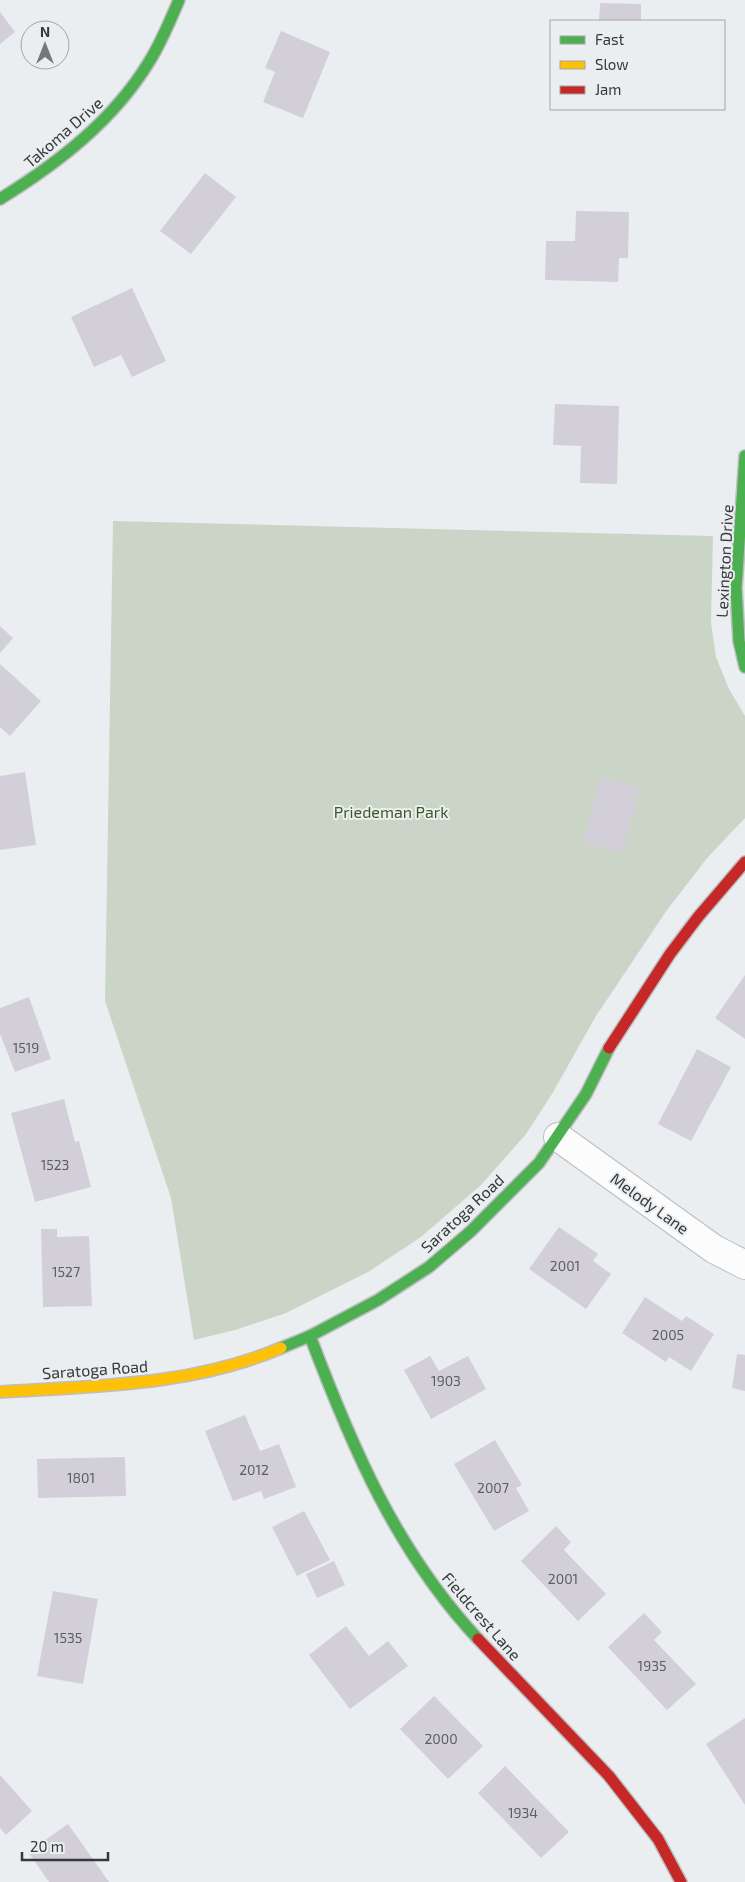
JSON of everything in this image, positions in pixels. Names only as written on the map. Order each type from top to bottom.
[{"type":"street","name":"Takoma Drive","points":[[0,198],[33,180],[67,154],[104,121],[148,66],[162,40],[179,0]]},
{"type":"street","name":"Lexington Drive","points":[[745,456],[736,617],[740,650],[745,667]]},
{"type":"street","name":"Saratoga Road","points":[[0,1392],[140,1384],[213,1370],[267,1354],[310,1336],[378,1300],[429,1266],[471,1231],[538,1163],[558,1137],[586,1094],[609,1049],[670,954],[698,917],[745,862]]},
{"type":"street","name":"Melody Lane","points":[[558,1137],[714,1249],[745,1265]]},
{"type":"street","name":"Fieldcrest Lane","points":[[310,1336],[331,1392],[370,1478],[409,1552],[445,1601],[623,1791],[660,1840],[682,1882]]},
{"type":"green space","name":"Priedeman Park","points":[[113,521],[713,536],[711,622],[716,657],[729,689],[745,716],[745,818],[708,857],[667,910],[596,1016],[552,1094],[526,1134],[481,1185],[421,1237],[368,1272],[286,1313],[235,1330],[194,1340],[171,1198],[105,1001]]},
{"type":"building","points":[[600,3],[641,4],[641,20],[599,20]]},
{"type":"building","points":[[0,12],[15,32],[0,44]]},
{"type":"building","points":[[281,31],[330,52],[303,118],[263,102],[275,72],[265,68]]},
{"type":"building","points":[[205,173],[236,197],[191,254],[160,231]]},
{"type":"building","points":[[576,211],[629,212],[628,258],[619,258],[618,282],[545,280],[546,241],[575,241]]},
{"type":"building","points":[[132,288],[166,361],[132,377],[121,355],[94,367],[71,317]]},
{"type":"building","points":[[555,404],[619,406],[617,484],[580,483],[581,446],[553,445]]},
{"type":"building","points":[[0,626],[13,638],[0,653]]},
{"type":"building","points":[[0,664],[41,701],[10,736],[0,727]]},
{"type":"building","points":[[25,772],[36,845],[0,850],[0,776]]},
{"type":"building","points":[[601,777],[640,788],[622,853],[583,842]]},
{"type":"building","points":[[745,975],[745,1039],[715,1018]]},
{"type":"building","points":[[29,997],[51,1059],[15,1072],[0,1034],[0,1008]]},
{"type":"building","points":[[697,1049],[731,1067],[691,1141],[658,1124]]},
{"type":"building","points":[[64,1099],[75,1142],[79,1141],[91,1187],[35,1202],[11,1113]]},
{"type":"building","points":[[559,1227],[598,1254],[593,1261],[611,1274],[586,1309],[529,1269]]},
{"type":"building","points":[[41,1229],[57,1229],[57,1237],[89,1236],[92,1306],[43,1307]]},
{"type":"building","points":[[645,1297],[682,1321],[686,1316],[714,1334],[691,1371],[669,1357],[666,1362],[622,1333]]},
{"type":"building","points":[[737,1354],[745,1355],[745,1391],[732,1388]]},
{"type":"building","points":[[430,1356],[439,1371],[468,1356],[486,1389],[431,1419],[404,1370]]},
{"type":"building","points":[[245,1415],[260,1451],[279,1444],[296,1487],[264,1499],[261,1491],[233,1501],[205,1431]]},
{"type":"building","points":[[495,1440],[522,1485],[516,1488],[529,1511],[494,1531],[454,1464]]},
{"type":"building","points":[[125,1457],[126,1496],[38,1498],[37,1459]]},
{"type":"building","points":[[304,1511],[330,1560],[297,1576],[272,1527]]},
{"type":"building","points":[[556,1526],[571,1542],[564,1550],[606,1594],[578,1621],[521,1561]]},
{"type":"building","points":[[334,1561],[345,1585],[317,1598],[306,1574]]},
{"type":"building","points":[[53,1591],[98,1599],[83,1684],[37,1676]]},
{"type":"building","points":[[644,1613],[662,1632],[654,1640],[696,1684],[667,1710],[608,1647]]},
{"type":"building","points":[[346,1626],[369,1656],[388,1641],[408,1666],[350,1709],[309,1655]]},
{"type":"building","points":[[434,1696],[483,1746],[448,1779],[400,1729]]},
{"type":"building","points":[[745,1718],[745,1805],[706,1744]]},
{"type":"building","points":[[505,1766],[569,1832],[541,1858],[478,1793]]},
{"type":"building","points":[[0,1775],[32,1811],[6,1835],[0,1828]]},
{"type":"building","points":[[68,1824],[109,1882],[49,1882],[28,1852]]},
{"type":"traffic: fast","points":[[0,199],[43,171],[83,139],[119,103],[153,55],[179,0]]},
{"type":"traffic: fast","points":[[745,456],[736,588],[739,641],[745,667]]},
{"type":"traffic: fast","points":[[281,1348],[310,1336],[378,1300],[429,1267],[471,1231],[539,1163],[586,1094],[609,1048]]},
{"type":"traffic: fast","points":[[310,1336],[342,1418],[379,1496],[400,1534],[423,1570],[478,1639]]},
{"type":"traffic: slow","points":[[0,1392],[143,1382],[178,1377],[247,1361],[281,1348]]},
{"type":"traffic: jam","points":[[609,1048],[670,954],[698,917],[745,862]]},
{"type":"traffic: jam","points":[[478,1639],[609,1776],[658,1839],[681,1882]]}]
